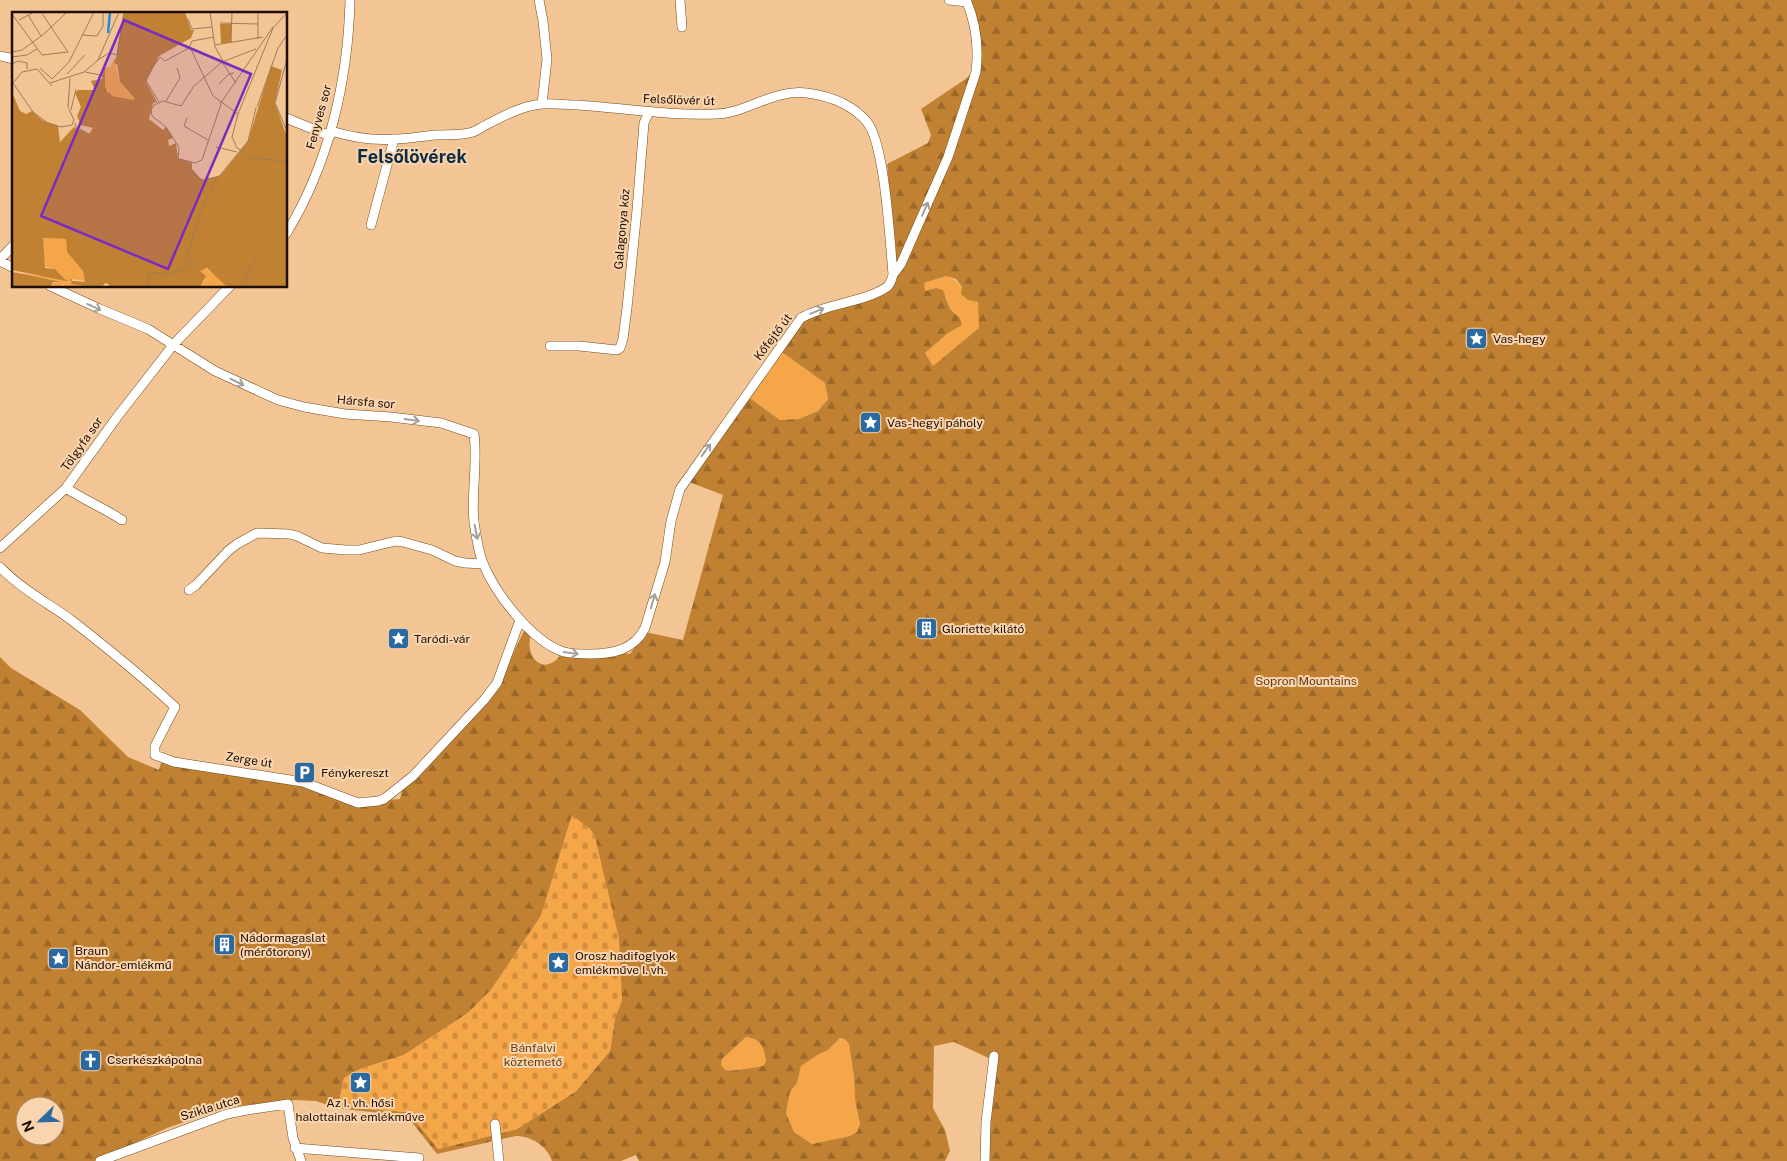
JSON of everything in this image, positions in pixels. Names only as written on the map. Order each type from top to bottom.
[{"type":"street","name":"Fenyves sor","points":[[288,231],[311,185],[330,134],[342,81],[348,40],[350,0]]},
{"type":"street","points":[[539,0],[547,59],[542,104]]},
{"type":"street","points":[[680,0],[682,27]]},
{"type":"street","points":[[948,0],[966,1]]},
{"type":"street","name":"Kőfejtő út","points":[[548,643],[566,653],[608,654],[625,648],[640,637],[645,628],[665,562],[676,498],[685,480],[801,318],[814,311],[873,293],[891,283],[893,274],[902,264],[948,157],[976,72],[978,60],[976,28],[966,1]]},
{"type":"street","name":"Felsőlövér út","points":[[288,119],[330,134],[394,139],[474,132],[510,114],[542,104],[593,106],[669,115],[719,114],[777,95],[790,93],[806,93],[838,101],[856,111],[868,124],[873,136],[886,200],[893,274]]},
{"type":"street","name":"Galagonya köz","points":[[550,346],[579,346],[617,350],[620,348],[623,339],[629,288],[644,124],[649,112]]},
{"type":"street","points":[[371,226],[394,139]]},
{"type":"street","points":[[12,247],[0,260],[12,267]]},
{"type":"street","name":"Hársfa sor","points":[[54,288],[100,310],[148,328],[216,371],[278,400],[304,407],[345,414],[391,417],[441,424],[474,434],[474,523],[484,564],[497,588],[520,620],[548,643]]},
{"type":"street","points":[[174,344],[228,288]]},
{"type":"street","name":"Tölgyfa sor","points":[[0,548],[66,488],[116,417],[174,344]]},
{"type":"street","points":[[66,488],[87,501],[106,509],[122,520]]},
{"type":"street","points":[[189,590],[228,551],[241,541],[257,533],[289,534],[322,548],[346,550],[359,550],[396,541],[432,550],[465,564],[484,564]]},
{"type":"street","name":"Zerge út","points":[[0,566],[12,580],[69,619],[148,682],[175,707],[155,746],[155,756],[174,762],[303,782],[358,803],[378,801],[393,793],[413,776],[484,700],[497,682],[520,620]]},
{"type":"street","points":[[985,1161],[986,1122],[994,1056]]},
{"type":"street","name":"Szikla utca","points":[[100,1161],[228,1114],[288,1104],[295,1148],[301,1161]]},
{"type":"street","points":[[495,1124],[499,1161]]},
{"type":"street","points":[[295,1148],[419,1158]]},
{"type":"green space","name":"Sopron Mountains","points":[[968,0],[1787,0],[1787,1161],[988,1161],[988,1123],[995,1061],[954,1042],[934,1046],[933,1108],[945,1130],[950,1151],[945,1161],[639,1161],[636,1155],[621,1161],[552,1161],[542,1146],[522,1136],[437,1154],[407,1116],[336,1108],[316,1101],[295,1100],[228,1107],[167,1128],[96,1161],[0,1161],[0,657],[11,668],[80,710],[128,757],[159,770],[162,759],[305,781],[359,802],[400,799],[402,791],[491,699],[525,629],[531,635],[530,651],[537,662],[542,665],[555,661],[562,653],[616,652],[630,654],[645,632],[683,640],[723,495],[689,482],[747,396],[780,420],[799,419],[818,411],[828,399],[825,383],[779,350],[796,323],[891,283],[896,250],[887,164],[928,143],[931,135],[921,109],[967,78],[980,61]],"holes":[[[946,276],[956,279],[962,287],[961,294],[968,300],[978,302],[979,328],[933,366],[925,353],[948,333],[962,325],[960,318],[950,309],[943,290],[936,288],[925,291],[924,283]],[[572,816],[590,829],[595,837],[622,1000],[615,1018],[610,1051],[576,1091],[517,1129],[438,1149],[409,1112],[338,1107],[344,1078],[360,1069],[404,1055],[468,1013],[491,990],[541,916]],[[746,1037],[759,1042],[766,1062],[763,1066],[738,1070],[724,1069],[721,1065],[722,1059]],[[840,1038],[845,1039],[849,1044],[855,1100],[860,1124],[857,1132],[850,1136],[812,1144],[794,1132],[786,1113],[790,1092],[797,1083],[801,1066],[828,1050]]]},
{"type":"green space","points":[[946,276],[960,285],[968,300],[978,301],[980,328],[933,366],[925,353],[948,333],[956,314],[950,309],[946,296],[936,288],[924,291],[924,283]]},
{"type":"green space","points":[[779,350],[825,383],[828,398],[819,411],[799,419],[780,420],[747,396]]},
{"type":"green space","name":"Bánfalvi köztemető","points":[[572,815],[590,829],[595,837],[619,938],[622,1000],[615,1018],[610,1051],[576,1091],[517,1129],[438,1149],[408,1112],[338,1107],[344,1078],[360,1069],[404,1055],[468,1013],[491,990],[541,916]]},
{"type":"green space","points":[[746,1037],[759,1042],[766,1062],[763,1066],[733,1070],[724,1069],[721,1065],[722,1059]]},
{"type":"green space","points":[[840,1038],[845,1039],[849,1044],[855,1100],[860,1124],[857,1132],[850,1136],[812,1144],[794,1132],[786,1113],[790,1092],[797,1083],[801,1066],[828,1050]]},
{"type":"place","name":"Vas-hegy","points":[[1477,339]]},
{"type":"place","name":"Vas-hegyi páholy","points":[[871,423]]},
{"type":"place","name":"Gloriette kilátó","points":[[926,629]]},
{"type":"place","name":"Taródi-vár","points":[[398,639]]},
{"type":"place","name":"Fénykereszt","points":[[305,773]]},
{"type":"place","name":"Nádormagaslat (mérőtorony)","points":[[224,945]]},
{"type":"place","name":"Braun Nándor-emlékmű","points":[[59,958]]},
{"type":"place","name":"Orosz hadifoglyok emlékműve I. vh.","points":[[559,963]]},
{"type":"place","name":"Cserkészkápolna","points":[[91,1060]]},
{"type":"place","name":"Az I. vh. hősi halottainak emlékműve","points":[[360,1082]]},
{"type":"district","name":"Felsőlövérek","points":[[412,156]]}]
